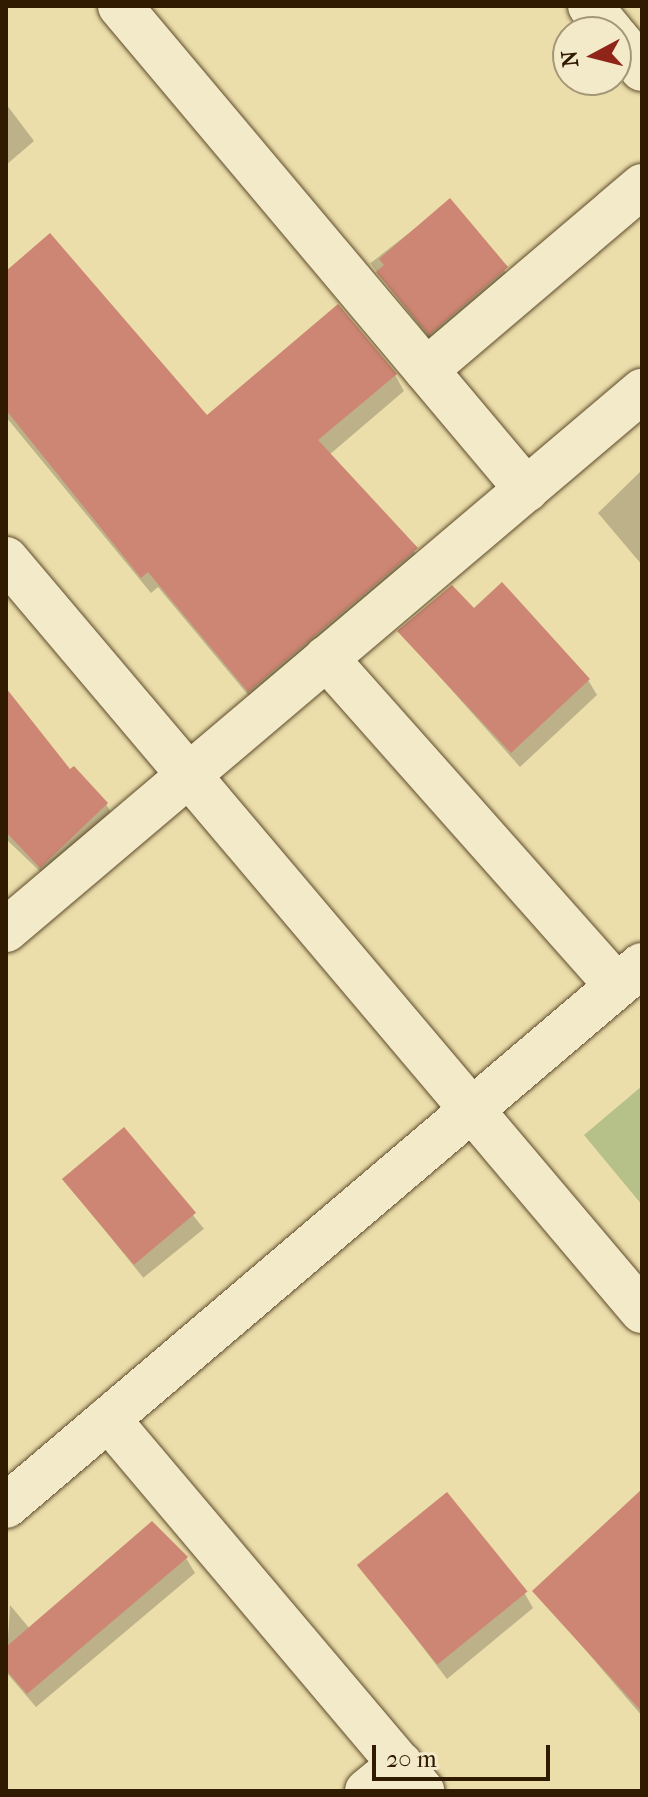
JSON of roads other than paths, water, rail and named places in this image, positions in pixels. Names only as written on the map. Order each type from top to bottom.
[{"type":"street","points":[[120,6],[527,490]]},
{"type":"street","points":[[426,370],[642,186]]},
{"type":"street","points":[[6,930],[642,391]]},
{"type":"street","points":[[6,559],[642,1311]]},
{"type":"street","points":[[6,1506],[630,975],[326,658]]},
{"type":"street","points":[[108,1419],[396,1782]]}]
